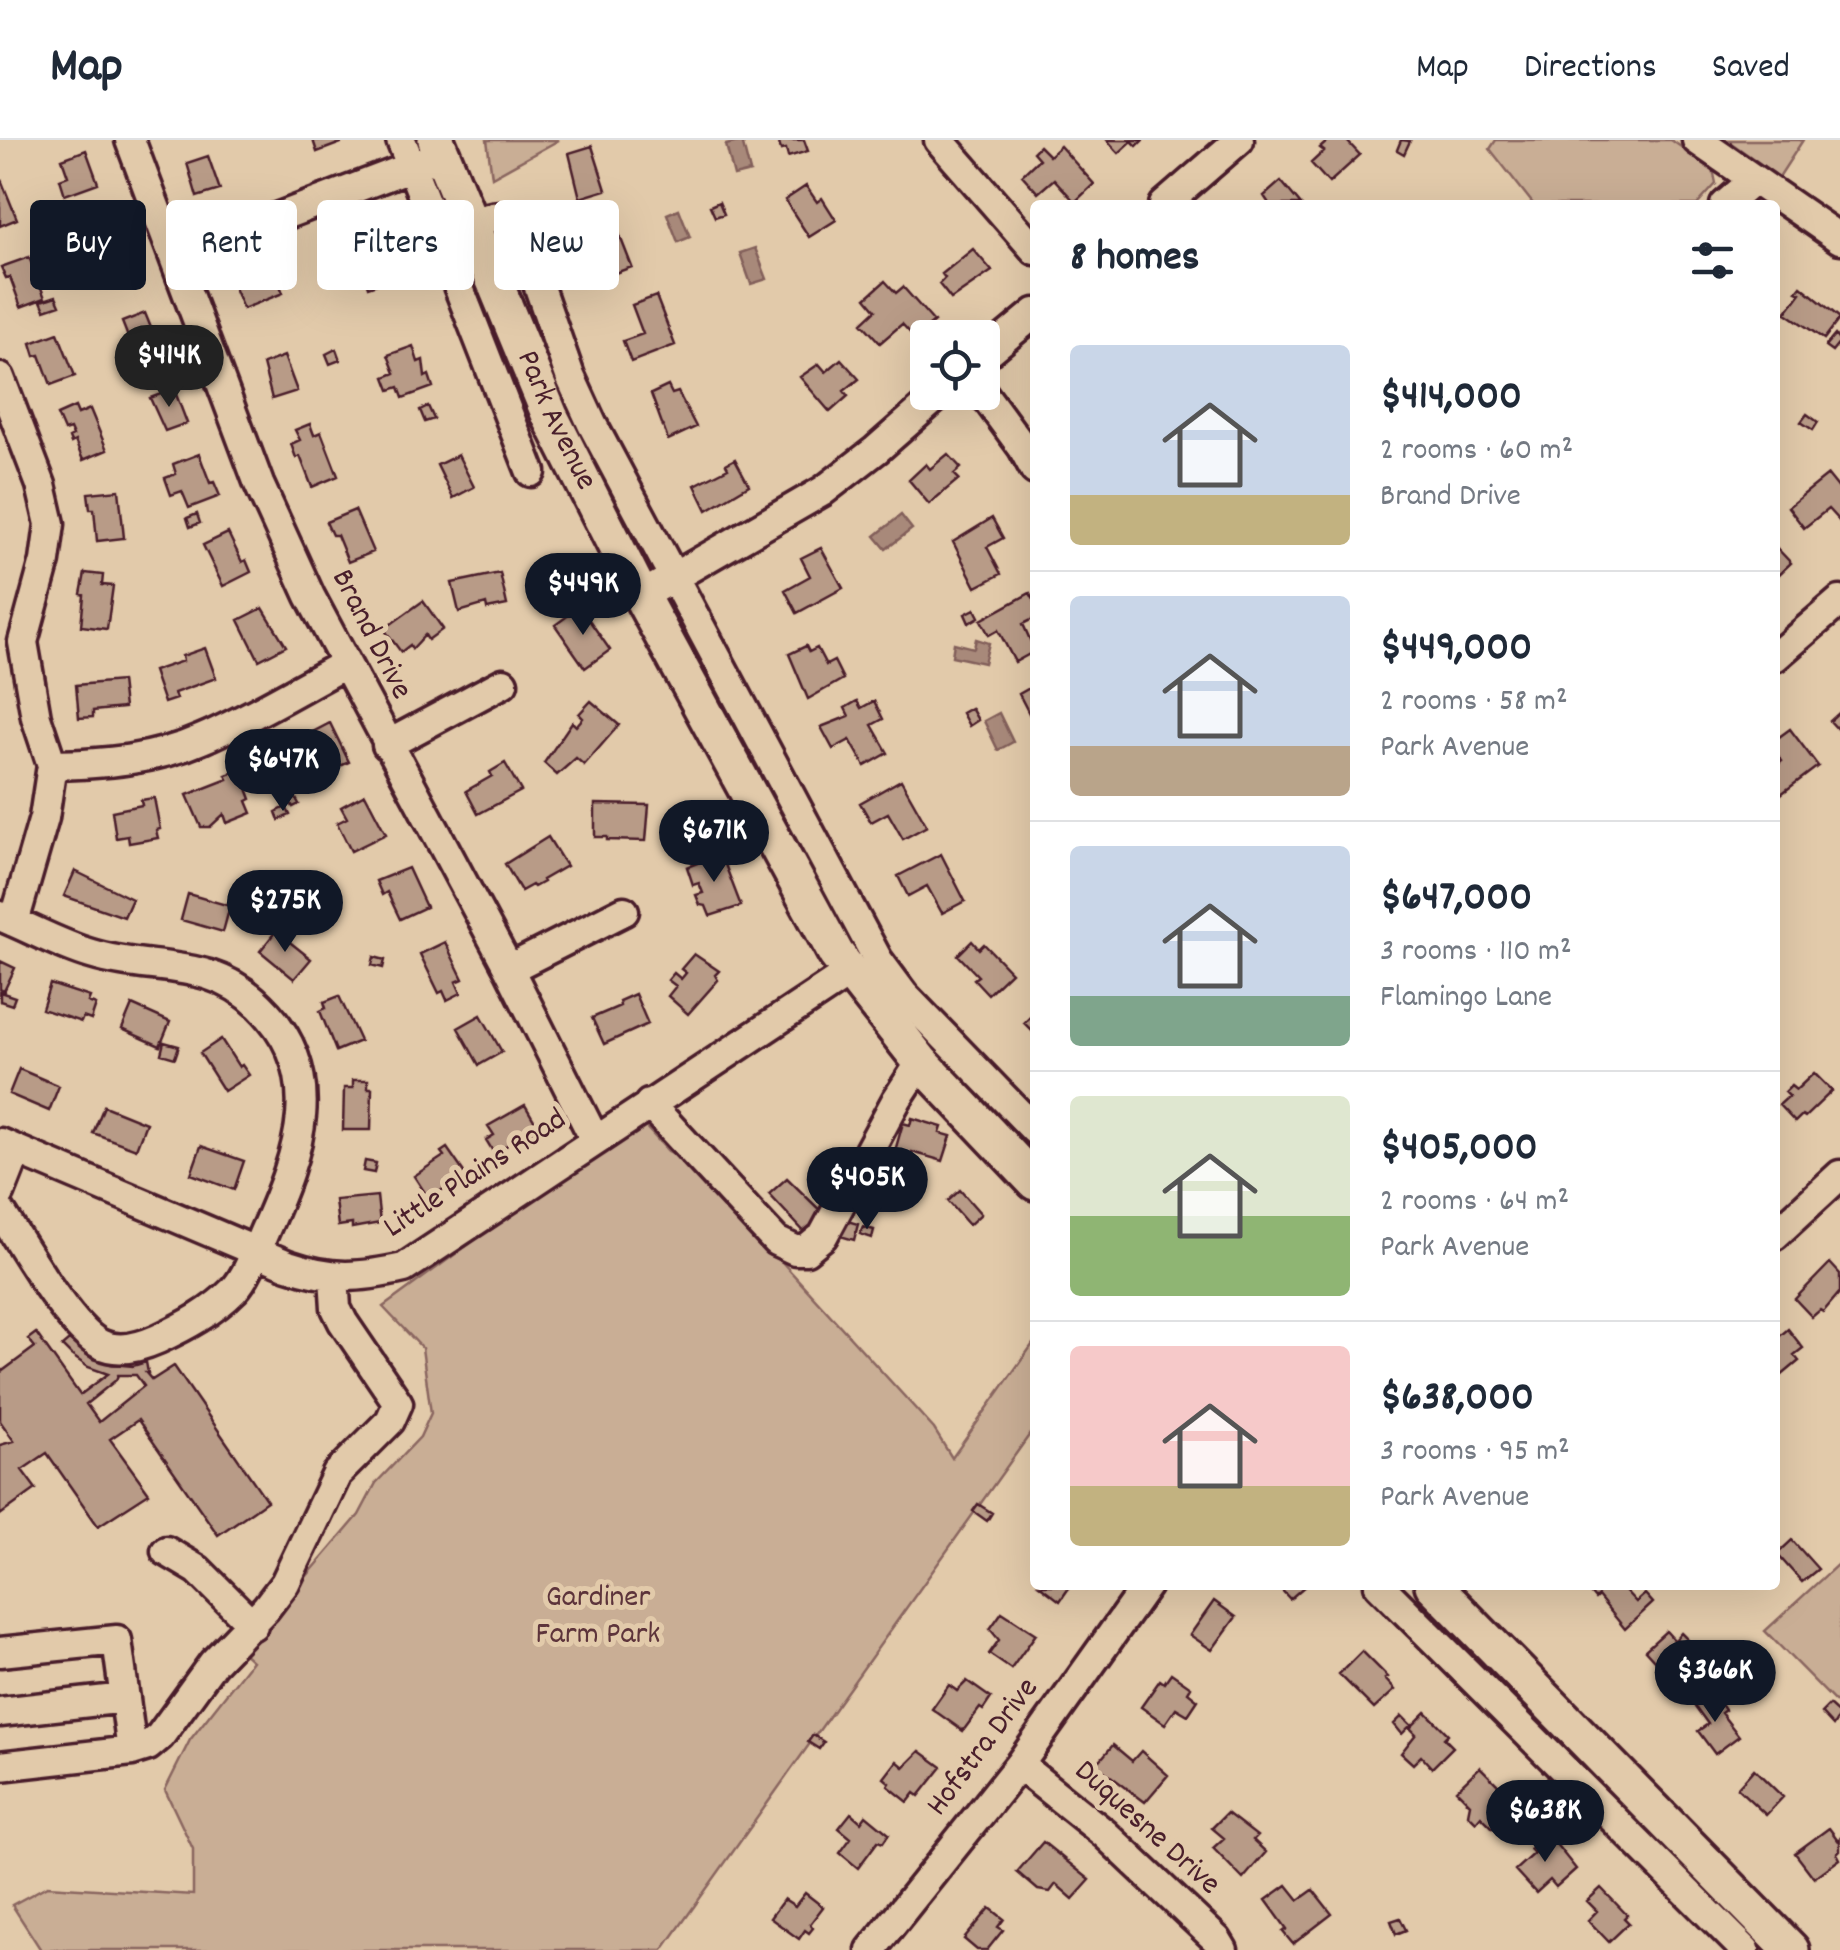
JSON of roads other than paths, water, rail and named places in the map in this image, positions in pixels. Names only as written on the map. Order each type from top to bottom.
[{"type":"main road","name":"Park Avenue","points":[[422,150],[453,200]]},
{"type":"main road","name":"Park Avenue","points":[[474,237],[550,416],[641,596],[849,973],[921,1062],[1030,1177]]},
{"type":"main road","points":[[1438,1590],[1792,1950]]},
{"type":"street","name":"Brand Drive","points":[[130,140],[166,236]]},
{"type":"street","points":[[940,140],[1030,244]]},
{"type":"street","points":[[1170,200],[1238,140]]},
{"type":"street","points":[[1698,140],[1840,238]]},
{"type":"street","points":[[297,204],[422,150],[429,219],[531,472]]},
{"type":"street","points":[[1732,200],[1754,180]]},
{"type":"street","points":[[474,223],[494,215],[514,222],[585,408],[878,960],[904,994],[1030,1125]]},
{"type":"street","name":"Brand Drive","points":[[186,290],[259,484],[345,664],[595,1140]]},
{"type":"street","points":[[1000,343],[1030,317]]},
{"type":"street","points":[[0,378],[41,485],[50,524],[45,561],[23,642],[36,718],[52,765],[44,818],[7,919],[88,954],[136,965],[190,967],[231,983],[260,1006],[288,1041],[304,1107],[281,1194],[236,1287],[195,1322],[144,1345],[117,1349],[98,1343],[78,1323],[0,1211]]},
{"type":"street","points":[[641,596],[822,491],[922,410]]},
{"type":"street","points":[[996,410],[1030,460]]},
{"type":"street","points":[[1780,653],[1840,601]]},
{"type":"street","points":[[52,765],[147,757],[201,740],[345,664]]},
{"type":"street","points":[[387,745],[503,683]]},
{"type":"street","points":[[508,969],[624,910]]},
{"type":"street","name":"Little Plains Road","points":[[8,1146],[319,1276],[365,1277],[404,1268],[849,973]]},
{"type":"street","points":[[649,1104],[776,1241],[794,1250],[806,1250],[823,1236],[897,1098],[921,1062]]},
{"type":"street","points":[[0,1193],[8,1146]]},
{"type":"street","points":[[1780,1229],[1840,1175]]},
{"type":"street","points":[[0,1766],[148,1746],[160,1736],[212,1663],[252,1625],[284,1583],[337,1474],[396,1413],[395,1396],[336,1308],[334,1276]]},
{"type":"street","points":[[166,1551],[198,1570],[252,1625]]},
{"type":"street","name":"Hofstra Drive","points":[[871,1950],[1019,1765],[1144,1590]]},
{"type":"street","points":[[1384,1590],[1745,1950]]},
{"type":"street","points":[[0,1652],[117,1640],[132,1751]]},
{"type":"street","points":[[0,1712],[125,1698]]},
{"type":"street","name":"Duquesne Drive","points":[[1019,1765],[1104,1834],[1223,1950]]},
{"type":"park label","name":"Gardiner Farm Park","points":[[598,1618]]}]
